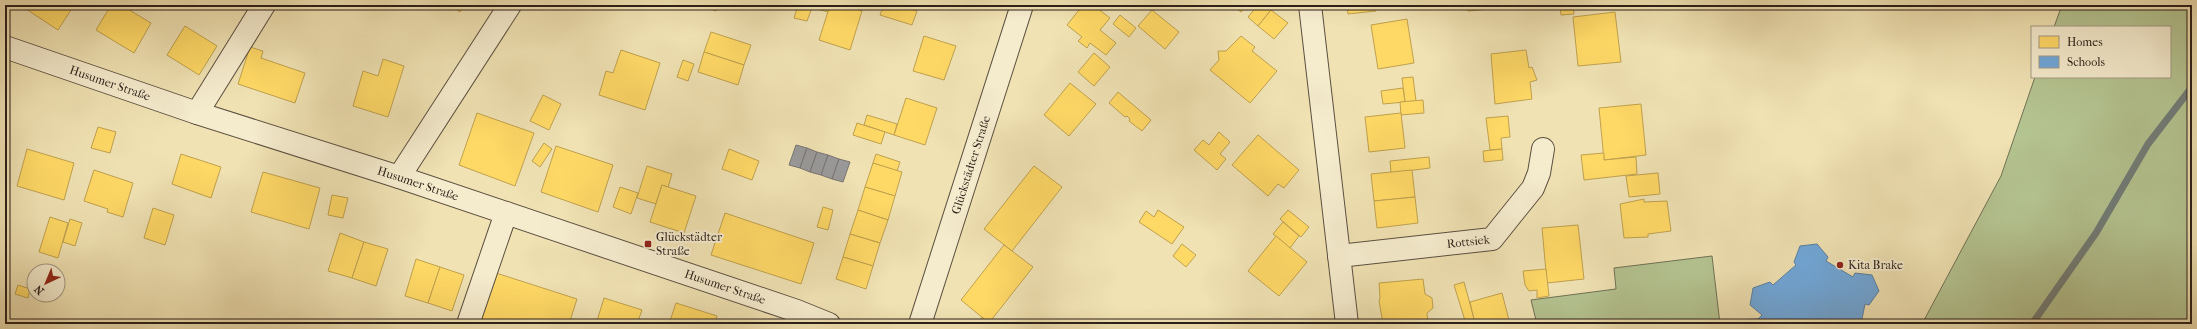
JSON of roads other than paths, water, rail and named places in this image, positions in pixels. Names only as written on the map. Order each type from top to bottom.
[{"type":"street","points":[[197,113],[264,5]]},
{"type":"street","points":[[399,177],[510,5]]},
{"type":"street","name":"Glückstädter Straße","points":[[920,324],[1022,5]]},
{"type":"street","points":[[1310,5],[1347,324]]},
{"type":"street","name":"Husumer Straße","points":[[5,47],[197,113],[399,177],[506,213],[792,318],[829,324]]},
{"type":"street","name":"Rottsiek","points":[[1339,256],[1492,239],[1533,188],[1539,172],[1543,149]]},
{"type":"street","points":[[468,324],[506,213]]},
{"type":"waterway","points":[[2032,324],[2096,233],[2148,144],[2192,87]]},
{"type":"place","name":"Glückstädter Straße","points":[[648,244]]},
{"type":"place","name":"Kita Brake","points":[[1840,265]]}]
